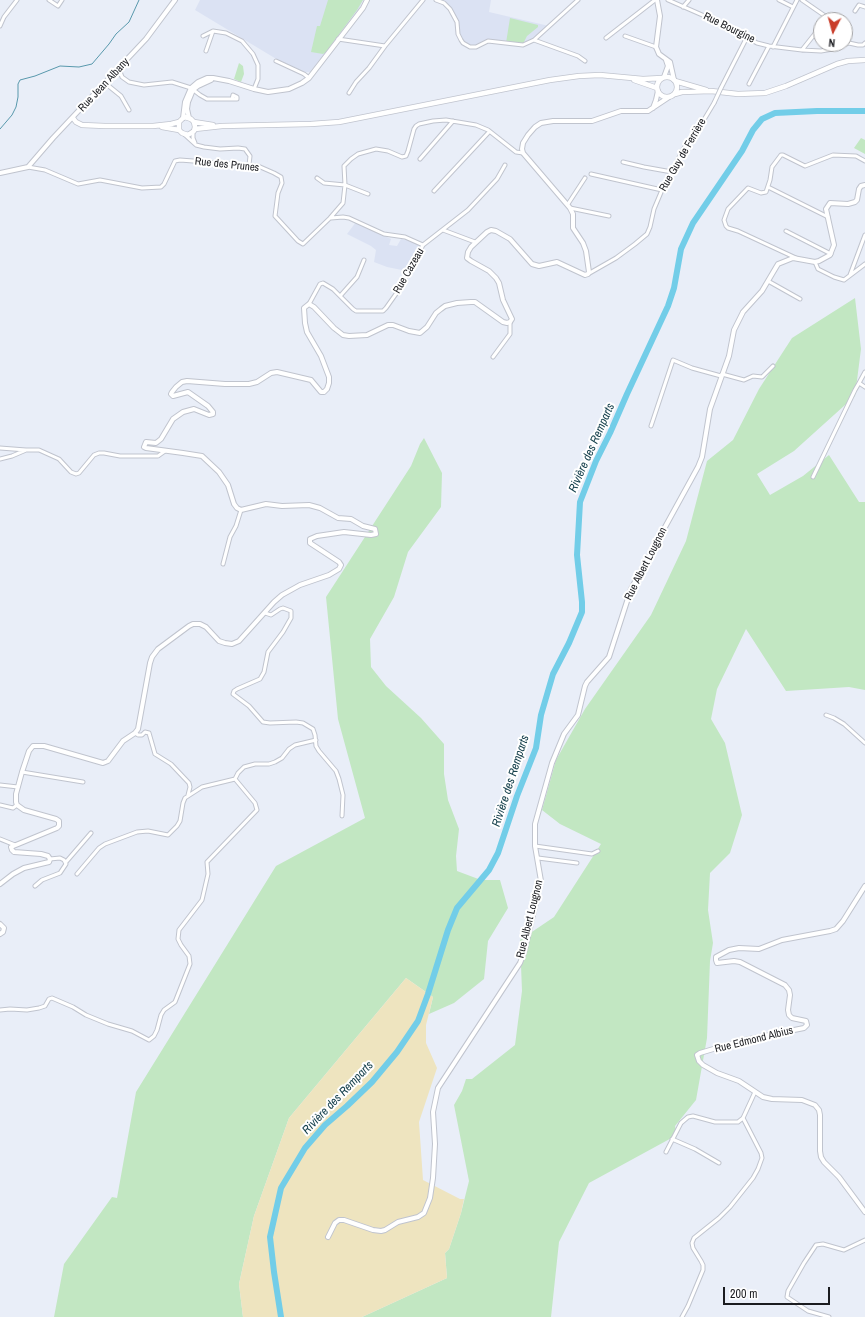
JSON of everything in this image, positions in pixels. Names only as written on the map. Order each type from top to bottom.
[{"type":"main road","points":[[663,78],[658,82],[658,90],[662,96],[669,97],[682,92],[738,94],[765,93],[786,86],[837,64],[848,61],[865,60]]},
{"type":"main road","points":[[153,126],[179,130],[188,135],[194,130],[222,126],[339,122],[566,78],[600,75],[643,79],[669,77],[711,92]]},
{"type":"main road","points":[[625,77],[658,90]]},
{"type":"main road","points":[[675,80],[677,89],[675,94]]},
{"type":"main road","points":[[73,118],[76,122],[82,124],[106,126],[153,126],[171,124],[179,122],[183,118],[189,118],[194,122],[222,126]]},
{"type":"main road","points":[[179,122],[179,130]]},
{"type":"main road","points":[[194,122],[194,130]]},
{"type":"street","points":[[0,26],[4,17],[17,0]]},
{"type":"street","points":[[49,0],[58,6],[62,0]]},
{"type":"street","name":"Rue Jean Albany","points":[[28,167],[53,138],[146,39],[175,0]]},
{"type":"street","points":[[183,118],[185,102],[192,89],[210,80],[219,79],[268,92],[284,90],[309,78],[363,8],[367,0]]},
{"type":"street","points":[[350,93],[356,82],[369,68],[423,0]]},
{"type":"street","points":[[436,0],[444,3],[450,9],[458,22],[458,34],[461,40],[470,47],[476,47],[488,41],[523,44],[534,40],[578,0]]},
{"type":"street","points":[[606,38],[656,0],[660,9],[656,47],[658,52],[671,64],[675,80]]},
{"type":"street","name":"Rue Bourgine","points":[[668,0],[758,43],[771,46],[821,51],[833,49],[849,43],[858,45],[863,45],[865,43]]},
{"type":"street","points":[[683,6],[688,0]]},
{"type":"street","points":[[779,0],[793,7]]},
{"type":"street","points":[[771,46],[797,0]]},
{"type":"street","points":[[802,0],[818,12]]},
{"type":"street","points":[[855,11],[859,5],[865,7]]},
{"type":"street","points":[[206,51],[213,31]]},
{"type":"street","points":[[203,36],[213,31],[226,33],[237,38],[246,45],[257,61],[259,72],[254,89]]},
{"type":"street","points":[[625,36],[656,47]]},
{"type":"street","points":[[802,50],[813,36]]},
{"type":"street","name":"Rue Guy de Ferrière","points":[[588,274],[616,258],[647,234],[654,209],[662,190],[684,148],[699,128],[714,103],[747,38]]},
{"type":"street","points":[[338,39],[385,46]]},
{"type":"street","points":[[534,40],[578,56],[585,61]]},
{"type":"street","name":"Rue Bourgine","points":[[749,84],[771,46]]},
{"type":"street","points":[[663,78],[668,66],[665,58]]},
{"type":"street","points":[[276,61],[304,74],[309,78]]},
{"type":"street","points":[[119,69],[122,77],[129,82],[144,85],[172,82],[192,89],[207,99],[232,99]]},
{"type":"street","points":[[105,83],[122,96],[129,110]]},
{"type":"street","points":[[189,118],[187,109],[192,89]]},
{"type":"street","points":[[653,108],[658,90]]},
{"type":"street","points":[[493,357],[510,334],[510,322],[512,319],[503,300],[499,283],[496,278],[489,271],[467,258],[468,252],[475,242],[491,230],[514,243],[532,264],[539,266],[557,262],[585,275],[588,274],[586,251],[583,243],[573,228],[573,214],[569,206],[523,153],[523,143],[535,127],[541,123],[561,120],[592,121],[621,111],[648,111],[669,97]]},
{"type":"street","name":"Rue des Prunes","points":[[0,173],[28,167],[45,170],[78,184],[100,180],[142,188],[161,187],[164,184],[175,161],[180,160],[258,166],[274,172],[281,177],[282,183],[278,194],[275,216],[298,241],[303,244],[343,203],[345,185],[344,166],[358,154],[368,150],[382,149],[399,156],[406,156],[416,126],[433,121],[454,121],[476,125],[489,132],[516,152],[523,153]]},
{"type":"street","points":[[420,159],[454,121]]},
{"type":"street","points":[[194,130],[193,138],[196,145]]},
{"type":"street","points":[[434,191],[489,132]]},
{"type":"street","points":[[184,134],[196,145],[204,147],[220,149],[245,149],[250,156],[249,165]]},
{"type":"street","points":[[865,161],[856,156],[833,156],[805,166],[783,155],[780,156],[772,167],[768,187],[765,193],[749,188],[744,190],[728,209],[724,220],[726,226],[796,258],[815,262],[826,258],[831,254],[834,245],[826,209],[830,203],[848,204],[855,202],[857,200],[859,189],[861,186],[865,185]]},
{"type":"street","points":[[623,162],[672,172]]},
{"type":"street","name":"Rue Cazeau","points":[[309,304],[320,284],[323,283],[341,295],[356,311],[383,311],[403,284],[423,245],[468,210],[497,179],[505,165]]},
{"type":"street","points":[[591,174],[662,190]]},
{"type":"street","points":[[317,178],[324,183],[345,185],[368,194]]},
{"type":"street","points":[[569,206],[585,178]]},
{"type":"street","points":[[768,187],[828,217]]},
{"type":"street","points":[[569,206],[609,216]]},
{"type":"street","points":[[330,218],[349,218],[384,234],[405,237],[423,245]]},
{"type":"street","points":[[443,230],[475,242]]},
{"type":"street","points":[[786,231],[831,254]]},
{"type":"street","points":[[850,276],[865,235]]},
{"type":"street","name":"Rue Albert Lougnon","points":[[328,1237],[335,1223],[339,1220],[344,1220],[373,1230],[381,1231],[398,1222],[418,1217],[424,1213],[430,1198],[433,1178],[435,1144],[432,1112],[438,1088],[520,963],[524,953],[541,881],[535,846],[534,824],[552,762],[564,734],[578,715],[587,682],[609,657],[631,589],[698,467],[702,457],[710,408],[729,356],[734,330],[738,320],[762,290],[778,264],[789,259],[796,258]]},
{"type":"street","points":[[341,295],[356,277],[364,260]]},
{"type":"street","points":[[815,262],[818,269],[844,280],[865,264]]},
{"type":"street","points":[[768,280],[800,299]]},
{"type":"street","points":[[66,862],[60,858],[50,859],[48,856],[41,854],[14,852],[11,847],[57,828],[59,824],[59,821],[56,819],[24,810],[17,805],[16,799],[22,772],[29,751],[33,746],[44,746],[103,763],[108,761],[123,741],[135,733],[138,729],[150,664],[152,657],[158,649],[193,624],[200,624],[206,627],[219,641],[232,644],[239,641],[274,602],[290,590],[329,575],[339,569],[341,565],[339,562],[310,543],[310,539],[317,536],[344,532],[376,534],[375,529],[363,526],[351,519],[338,518],[320,508],[309,505],[282,506],[266,504],[241,510],[234,504],[228,485],[219,472],[202,456],[144,447],[146,442],[156,443],[162,439],[173,419],[183,412],[194,409],[209,416],[213,414],[208,406],[188,392],[173,396],[171,394],[172,392],[182,382],[187,380],[225,384],[249,384],[257,382],[272,373],[277,372],[312,380],[321,392],[324,392],[329,383],[329,377],[321,356],[307,332],[304,308],[309,304],[314,307],[334,328],[349,336],[367,335],[388,325],[393,325],[409,331],[420,333],[427,327],[436,313],[445,306],[457,303],[471,302],[480,306],[503,322],[510,322]]},
{"type":"street","points":[[650,426],[673,360],[692,368],[744,380],[753,376],[762,376],[772,366]]},
{"type":"street","points":[[813,477],[865,372]]},
{"type":"street","points":[[859,383],[865,387]]},
{"type":"street","points":[[0,448],[39,450],[59,460],[71,472],[76,474],[94,455],[99,453],[120,456],[158,456],[165,451]]},
{"type":"street","points":[[0,459],[26,450]]},
{"type":"street","points":[[223,564],[230,537],[236,526],[241,510]]},
{"type":"street","points":[[265,613],[271,615],[280,608],[283,608],[289,610],[292,615],[283,632],[268,652],[264,672],[260,679],[234,691],[233,694],[248,706],[263,722],[303,723],[314,731],[316,746],[338,775],[343,795],[342,816]]},
{"type":"street","points":[[826,715],[844,724],[865,743]]},
{"type":"street","points":[[135,733],[138,735],[142,735],[145,732],[149,733],[155,754],[171,764],[189,783],[190,787],[188,796]]},
{"type":"street","points":[[77,874],[99,848],[105,844],[137,832],[148,831],[168,835],[180,821],[185,798],[202,787],[235,779],[244,767],[255,764],[268,764],[275,762],[282,758],[289,749],[295,745],[316,740]]},
{"type":"street","points":[[22,772],[83,782]]},
{"type":"street","points":[[0,1010],[27,1010],[39,1008],[45,1006],[49,999],[52,998],[73,1007],[86,1015],[108,1024],[132,1031],[149,1040],[154,1036],[164,1010],[175,1002],[190,964],[189,956],[178,939],[179,930],[202,900],[208,874],[207,862],[258,810],[255,803],[235,779]]},
{"type":"street","points":[[0,785],[18,787]]},
{"type":"street","points":[[0,805],[13,808],[17,805]]},
{"type":"street","points":[[35,886],[42,880],[60,873],[65,867],[66,862],[91,833]]},
{"type":"street","points":[[0,839],[15,845]]},
{"type":"street","points":[[535,846],[592,854],[595,854],[598,851]]},
{"type":"street","points":[[538,858],[576,863]]},
{"type":"street","points":[[0,884],[24,868],[48,863],[50,859]]},
{"type":"street","name":"Rue Edmond Albius","points":[[865,886],[843,921],[836,929],[782,940],[759,949],[739,948],[729,950],[716,957],[717,963],[734,961],[740,962],[785,985],[789,990],[790,995],[788,1010],[789,1015],[792,1018],[806,1021],[804,1028],[740,1041],[697,1055],[699,1061],[703,1065],[717,1073],[739,1081],[763,1097],[772,1099],[802,1100],[815,1104],[819,1110],[820,1116],[821,1156],[824,1162],[839,1176],[865,1212]]},
{"type":"street","points":[[0,924],[4,928],[3,932],[0,934]]},
{"type":"street","points":[[666,1152],[681,1123],[688,1118],[693,1116],[715,1122],[738,1122],[743,1118],[755,1092]]},
{"type":"street","points":[[682,1317],[703,1270],[701,1261],[693,1248],[692,1243],[694,1238],[730,1207],[753,1178],[762,1158],[761,1153],[743,1118]]},
{"type":"street","points":[[672,1139],[696,1149],[719,1163]]},
{"type":"street","points":[[829,1317],[808,1311],[786,1297],[788,1291],[816,1245],[823,1244],[844,1250],[865,1240]]},
{"type":"shaded area","points":[[200,0],[363,0],[359,9],[310,72],[305,72],[278,60],[195,10]]},
{"type":"shaded area","points":[[436,0],[491,0],[489,12],[549,26],[534,40],[526,44],[490,41],[473,47],[463,43],[458,34],[458,27],[450,9],[444,3]]},
{"type":"shaded area","points":[[356,222],[391,239],[389,245],[397,246],[401,239],[420,245],[421,248],[407,271],[387,267],[374,262],[376,250],[347,234]]},
{"type":"green space","points":[[328,0],[363,0],[326,52],[323,54],[311,52],[317,26],[320,26]]},
{"type":"green space","points":[[510,18],[538,25],[538,27],[527,36],[523,44],[506,43]]},
{"type":"green space","points":[[239,63],[243,66],[244,74],[241,82],[234,79]]},
{"type":"green space","points":[[861,138],[865,140],[865,154],[854,148]]},
{"type":"green space","points":[[855,298],[861,349],[855,396],[794,451],[757,474],[770,495],[803,476],[829,455],[859,502],[865,502],[865,690],[849,687],[786,691],[746,629],[717,689],[711,719],[725,743],[742,815],[730,853],[710,873],[708,910],[713,943],[710,961],[707,1038],[696,1100],[675,1126],[677,1135],[589,1183],[559,1242],[551,1317],[362,1317],[447,1278],[445,1253],[449,1249],[461,1213],[469,1181],[454,1105],[462,1091],[466,1079],[472,1079],[515,1045],[522,991],[520,940],[554,917],[601,844],[560,824],[542,810],[556,760],[585,709],[651,615],[686,541],[707,461],[733,440],[759,389],[792,338]]},
{"type":"green space","points":[[424,438],[442,473],[441,507],[408,552],[394,597],[370,639],[371,667],[386,686],[421,718],[444,744],[444,774],[448,800],[459,829],[456,856],[457,871],[481,880],[500,880],[508,908],[488,941],[484,979],[454,1003],[429,1014],[433,997],[406,978],[289,1118],[254,1216],[239,1284],[243,1317],[54,1317],[64,1264],[112,1197],[117,1198],[136,1092],[276,866],[365,818],[338,719],[326,597],[411,466]]},
{"type":"sand","name":"Rivière des Remparts","points":[[406,978],[433,997],[426,1025],[426,1043],[437,1068],[419,1122],[423,1180],[460,1199],[464,1199],[449,1249],[445,1253],[447,1278],[362,1317],[243,1317],[239,1284],[254,1216],[289,1118]]},
{"type":"waterway","points":[[0,129],[12,115],[16,107],[18,84],[20,80],[60,66],[79,67],[92,64],[116,34],[129,22],[139,0]]},
{"type":"waterway","name":"Rivière des Remparts","points":[[281,1317],[270,1237],[281,1188],[305,1148],[325,1125],[372,1082],[397,1052],[418,1021],[448,930],[457,908],[489,870],[498,853],[517,796],[536,748],[541,715],[553,674],[569,643],[582,612],[577,555],[580,502],[596,461],[668,306],[674,288],[681,249],[693,223],[742,151],[753,130],[762,119],[775,113],[865,111]]}]
